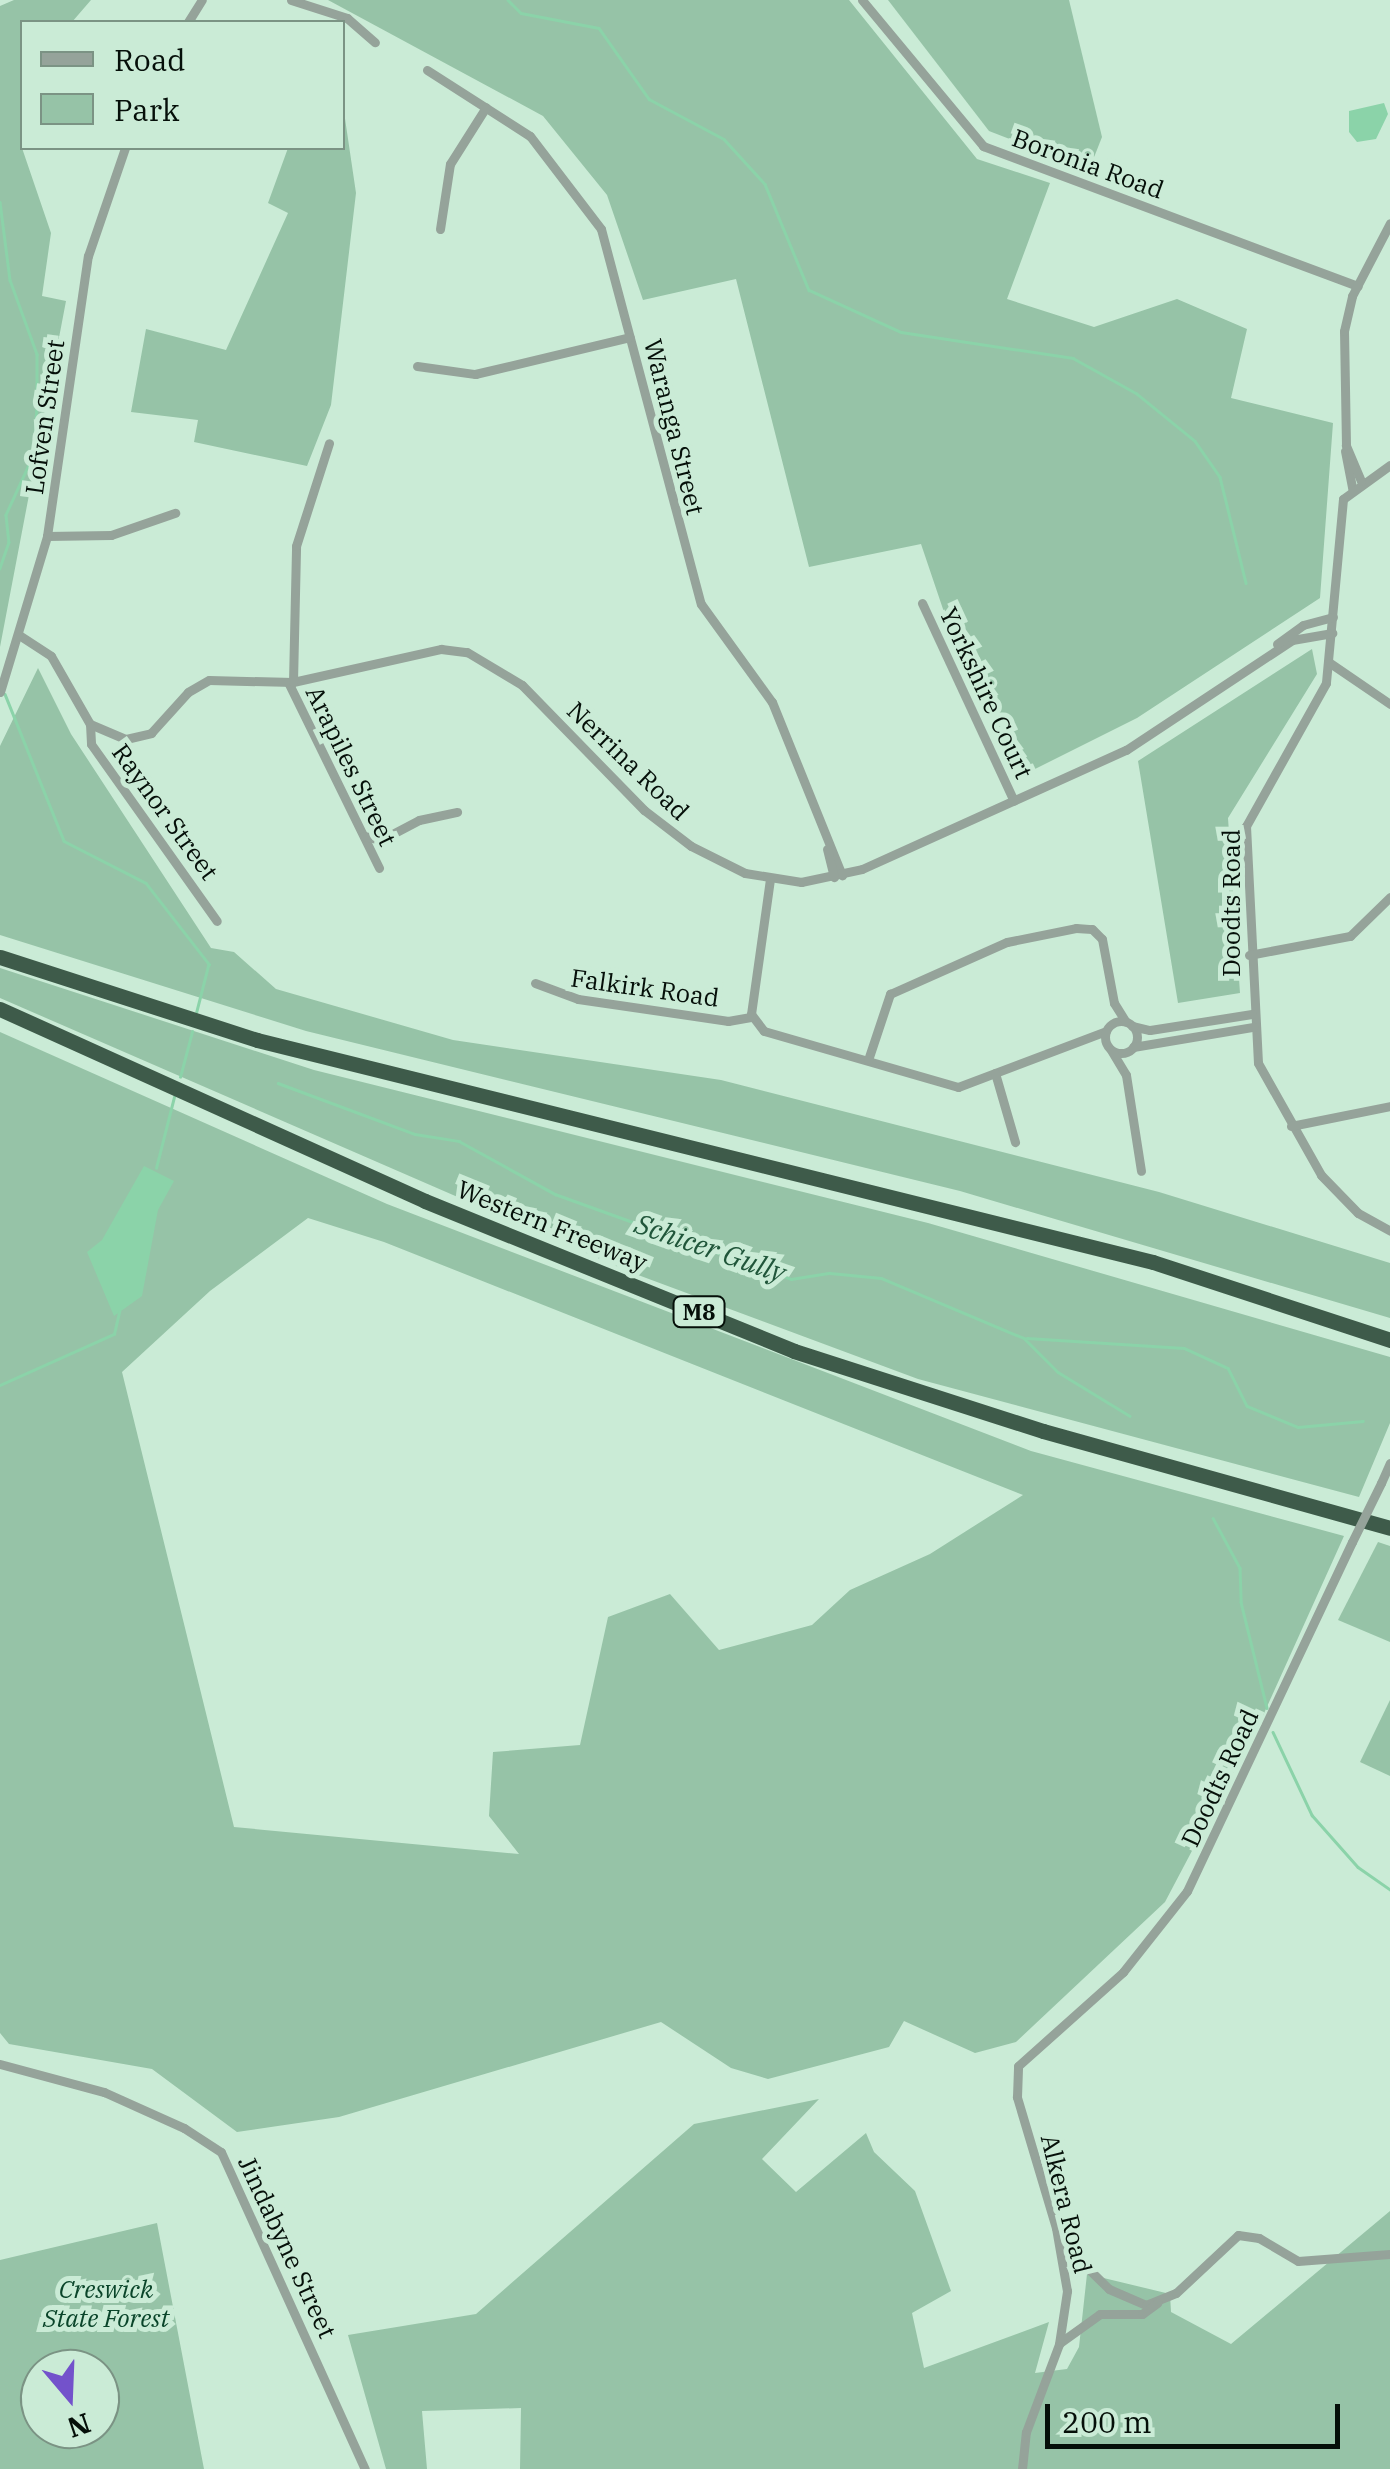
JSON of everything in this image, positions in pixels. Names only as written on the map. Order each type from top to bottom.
[{"type":"highway","points":[[0,957],[257,1040],[1152,1262],[1390,1340]]},
{"type":"highway","name":"Western Freeway","points":[[0,1008],[425,1201],[794,1351],[1043,1432],[1390,1528]]},
{"type":"street","points":[[291,0],[347,18],[375,42]]},
{"type":"street","name":"Boronia Road","points":[[862,0],[983,146],[1358,286]]},
{"type":"street","name":"Waranga Street","points":[[427,70],[534,140],[602,229],[702,604],[772,702],[838,876]]},
{"type":"street","points":[[440,230],[450,164],[486,106]]},
{"type":"street","name":"Lofven Street","points":[[0,692],[47,536],[86,266],[125,150]]},
{"type":"street","name":"Doodts Road","points":[[1390,223],[1358,286],[1344,331],[1346,438],[1356,485],[1341,509],[1330,663],[1320,696],[1246,826],[1248,954],[1260,1066],[1291,1126],[1334,1190],[1390,1231]]},
{"type":"street","points":[[417,366],[475,374],[630,337]]},
{"type":"street","name":"Arapiles Street","points":[[329,443],[296,546],[290,682],[379,868]]},
{"type":"street","points":[[1356,485],[1390,465]]},
{"type":"street","points":[[47,536],[111,535],[175,512]]},
{"type":"street","name":"Yorkshire Court","points":[[922,603],[1014,801]]},
{"type":"street","name":"Nerrina Road","points":[[90,724],[112,736],[141,738],[201,683],[290,682],[441,649],[475,654],[522,685],[668,829],[721,864],[770,879],[838,876],[1014,801],[1150,737],[1300,627],[1333,617]]},
{"type":"street","name":"Nerrina Road","points":[[1248,668],[1301,636],[1332,633]]},
{"type":"street","name":"Raynor Street","points":[[19,634],[52,656],[90,724],[91,744],[217,920]]},
{"type":"street","points":[[1330,663],[1390,704]]},
{"type":"street","points":[[362,834],[382,840],[419,820],[457,812]]},
{"type":"street","points":[[770,879],[752,1017],[764,1031],[954,1086],[1129,1024],[1150,1030],[1252,1014]]},
{"type":"street","points":[[1248,954],[1339,939],[1369,926],[1390,897]]},
{"type":"street","points":[[868,1060],[890,994],[1008,942],[1080,928],[1095,931],[1105,946],[1112,995],[1106,1030],[1110,1049],[1126,1075]]},
{"type":"street","name":"Falkirk Road","points":[[535,982],[578,999],[728,1021],[752,1017]]},
{"type":"street","points":[[1112,995],[1129,1024],[1132,1048],[1126,1075],[1141,1172]]},
{"type":"street","points":[[1071,1046],[1132,1048],[1253,1027]]},
{"type":"street","points":[[995,1073],[1015,1142]]},
{"type":"street","points":[[1291,1126],[1390,1106]]},
{"type":"street","name":"Doodts Road","points":[[1019,2063],[1123,1972],[1187,1891],[1390,1462]]},
{"type":"street","name":"Alkera Road","points":[[1019,2063],[1019,2105],[1059,2240],[1067,2291],[1059,2344],[1026,2432],[1022,2469]]},
{"type":"street","name":"Jindabyne Street","points":[[0,2064],[104,2092],[184,2128],[220,2152],[365,2469]]},
{"type":"street","points":[[1059,2344],[1100,2314],[1142,2314],[1238,2235],[1259,2238],[1298,2262],[1390,2254]]},
{"type":"street","points":[[1059,2240],[1109,2289],[1134,2302],[1156,2303]]},
{"type":"green space","points":[[14,0],[91,0],[74,20],[20,20],[20,150],[51,233],[42,296],[66,301],[0,647],[0,6]]},
{"type":"green space","points":[[328,0],[849,0],[977,159],[1050,183],[1007,299],[1094,327],[1177,299],[1247,329],[1231,398],[1333,423],[1320,598],[1137,718],[1023,775],[945,615],[921,544],[809,567],[736,279],[643,300],[607,195],[543,116]]},
{"type":"green space","points":[[888,0],[1069,0],[1102,137],[1089,170],[989,131]]},
{"type":"green space","points":[[345,119],[356,193],[331,405],[307,466],[194,442],[198,420],[131,412],[146,329],[226,350],[288,213],[268,203],[287,150],[345,150]]},
{"type":"green space","points":[[1312,649],[1317,674],[1228,818],[1240,993],[1178,1003],[1138,761]]},
{"type":"green space","points":[[38,668],[71,734],[211,948],[234,952],[276,989],[453,1040],[721,1080],[1159,1192],[1390,1263],[1390,1318],[960,1191],[306,1031],[0,935],[0,746]]},
{"type":"green space","points":[[0,968],[314,1070],[928,1223],[1390,1357],[1390,1423],[1359,1497],[918,1379],[630,1272],[0,998]]},
{"type":"green space","points":[[0,1032],[387,1204],[1031,1451],[1344,1536],[1261,1720],[1165,1902],[1016,2042],[975,2053],[904,2021],[889,2047],[768,2079],[731,2068],[661,2022],[339,2117],[237,2132],[152,2069],[9,2044],[0,2033]],"holes":[[[308,1218],[384,1242],[1023,1495],[930,1554],[850,1590],[812,1625],[719,1650],[670,1594],[608,1617],[580,1745],[493,1752],[489,1816],[519,1854],[234,1827],[122,1372],[210,1291]]]},
{"type":"green space","points":[[1378,1542],[1390,1546],[1390,1642],[1338,1620]]},
{"type":"green space","points":[[1390,1700],[1390,1776],[1360,1762]]},
{"type":"green space","points":[[819,2099],[762,2159],[796,2192],[866,2133],[874,2152],[915,2191],[951,2291],[912,2313],[924,2368],[1049,2322],[1035,2373],[1067,2369],[1079,2347],[1087,2274],[1170,2294],[1171,2312],[1231,2344],[1390,2211],[1390,2469],[520,2469],[521,2408],[422,2411],[427,2469],[386,2469],[348,2335],[476,2314],[694,2124]]},
{"type":"green space","name":"Creswick State Forest","points":[[157,2223],[204,2469],[0,2469],[0,2260]]},
{"type":"shaded area","points":[[1384,103],[1388,114],[1376,139],[1357,142],[1349,132],[1349,111]]},
{"type":"shaded area","points":[[144,1166],[174,1181],[158,1210],[142,1296],[114,1316],[87,1252],[102,1240]]},
{"type":"waterway","points":[[508,0],[521,13],[599,28],[649,99],[724,139],[765,184],[809,290],[901,332],[1073,358],[1136,393],[1195,441],[1220,477],[1246,583]]},
{"type":"waterway","points":[[0,202],[10,280],[37,354],[34,454],[6,515],[9,542],[0,568]]},
{"type":"waterway","points":[[5,694],[64,841],[146,883],[209,964],[197,1011]]},
{"type":"waterway","name":"Schicer Gully","points":[[180,1077],[192,1032]]},
{"type":"waterway","name":"Schicer Gully","points":[[278,1083],[415,1134],[459,1141],[555,1194],[791,1279],[830,1273],[881,1278],[1024,1338],[1058,1372],[1130,1416]]},
{"type":"waterway","points":[[156,1168],[174,1097]]},
{"type":"waterway","points":[[0,1385],[114,1334],[119,1312]]},
{"type":"waterway","points":[[1027,1338],[1184,1348],[1228,1368],[1247,1406],[1298,1427],[1363,1421]]},
{"type":"waterway","name":"Schicer Gully","points":[[1213,1518],[1240,1568],[1241,1602],[1267,1708]]},
{"type":"waterway","name":"Schicer Gully","points":[[1273,1732],[1312,1815],[1358,1867],[1390,1889]]}]
